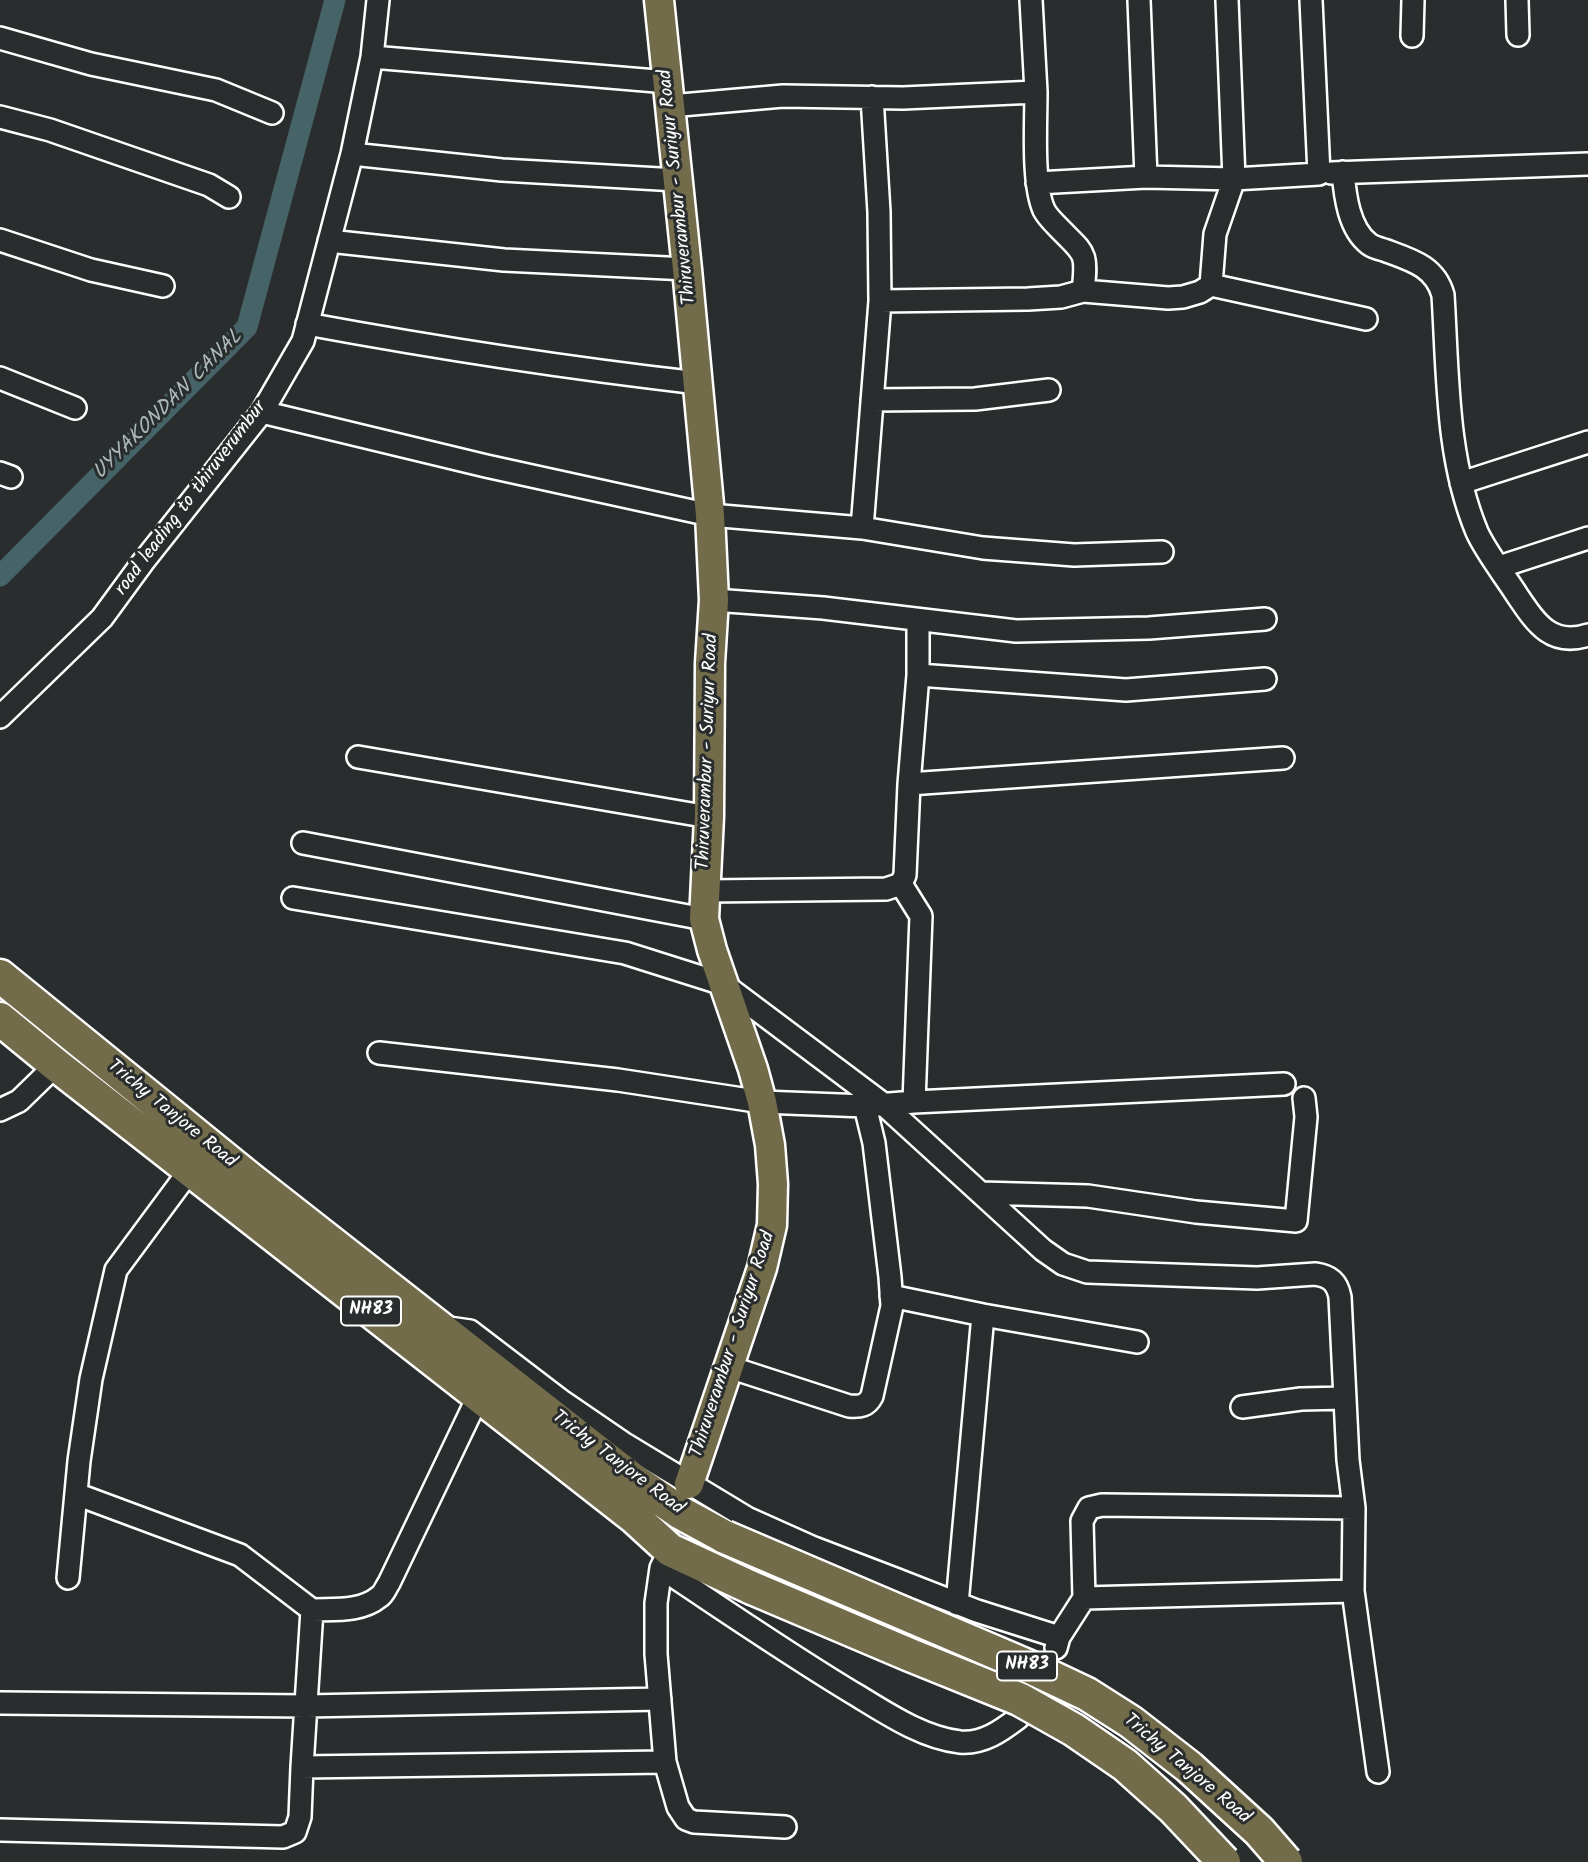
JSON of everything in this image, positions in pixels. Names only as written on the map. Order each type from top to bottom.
[{"type":"highway","name":"Trichy Tanjore Road","points":[[0,976],[250,1179],[635,1481],[681,1513],[725,1537],[1087,1694],[1131,1722],[1189,1767],[1259,1831],[1286,1862]]},
{"type":"highway","name":"Trichy Tanjore Road","points":[[0,1018],[55,1065],[635,1518],[666,1559],[752,1588],[1019,1699],[1063,1723],[1125,1766],[1173,1808],[1224,1862]]},
{"type":"main road","name":"Thiruverambur - Suriyur Road","points":[[659,0],[710,515],[714,600],[710,663],[709,817],[705,905],[712,950],[762,1102],[770,1145],[773,1184],[772,1226],[762,1268],[689,1484]]},
{"type":"street","name":"road leading to thiruverumbur","points":[[0,717],[102,618],[262,412],[303,341],[352,154],[372,57],[378,0]]},
{"type":"street","points":[[1031,0],[1037,183],[1044,212],[1083,251],[1086,269],[1083,291]]},
{"type":"street","points":[[1139,0],[1146,177]]},
{"type":"street","points":[[1211,285],[1215,234],[1234,179],[1227,0]]},
{"type":"street","points":[[1311,0],[1319,174]]},
{"type":"street","points":[[1412,36],[1413,0]]},
{"type":"street","points":[[1517,0],[1518,35]]},
{"type":"street","points":[[0,38],[91,64],[216,90],[272,113]]},
{"type":"street","points":[[372,57],[669,94],[886,98],[1036,92]]},
{"type":"street","points":[[863,517],[880,301],[879,212],[886,98]]},
{"type":"street","points":[[0,117],[50,130],[209,184],[229,197]]},
{"type":"street","points":[[352,154],[502,170],[677,180]]},
{"type":"street","points":[[1037,183],[1146,177],[1234,179],[1588,164]]},
{"type":"street","points":[[1343,173],[1345,199],[1357,230],[1370,245],[1431,271],[1440,282],[1452,431],[1461,483],[1478,533],[1541,627],[1554,637],[1577,638],[1588,635]]},
{"type":"street","points":[[0,240],[91,271],[163,286]]},
{"type":"street","points":[[329,242],[504,260],[687,269]]},
{"type":"street","points":[[880,301],[1028,299],[1061,297],[1083,291],[1168,298],[1200,292],[1211,285],[1366,318]]},
{"type":"street","points":[[307,324],[468,353],[604,373],[698,383]]},
{"type":"street","points":[[0,378],[75,408]]},
{"type":"street","points":[[872,400],[975,399],[1049,390]]},
{"type":"street","points":[[262,412],[486,467],[710,515],[863,517],[983,548],[1074,555],[1162,552]]},
{"type":"street","points":[[1461,483],[1588,442]]},
{"type":"street","points":[[1499,567],[1588,538]]},
{"type":"street","points":[[714,600],[823,608],[1016,631],[1149,628],[1265,619]]},
{"type":"street","points":[[303,843],[705,905],[886,889],[901,884],[905,875],[918,675],[918,620]]},
{"type":"street","points":[[918,675],[1126,690],[1265,679]]},
{"type":"street","points":[[358,757],[709,817]]},
{"type":"street","points":[[909,784],[1283,758]]},
{"type":"street","points":[[901,884],[920,916],[914,1102]]},
{"type":"street","points":[[292,898],[625,953],[723,984],[874,1105],[981,1194],[1043,1250],[1063,1264],[1087,1272],[1257,1278],[1315,1274],[1332,1280],[1338,1287],[1340,1297],[1348,1460],[1354,1508],[1353,1591],[1378,1772]]},
{"type":"street","points":[[379,1053],[618,1080],[762,1102],[874,1105],[1284,1084]]},
{"type":"street","points":[[0,1110],[19,1101],[55,1065]]},
{"type":"street","points":[[981,1194],[1088,1196],[1196,1212],[1296,1220],[1306,1117],[1304,1098]]},
{"type":"street","points":[[729,1367],[849,1406],[866,1405],[873,1396],[892,1306],[874,1143],[874,1105]]},
{"type":"street","points":[[68,1578],[91,1379],[116,1270],[190,1170]]},
{"type":"street","points":[[891,1296],[1137,1342]]},
{"type":"street","points":[[957,1604],[983,1315]]},
{"type":"street","points":[[437,1326],[470,1331],[563,1402],[623,1443],[747,1518],[814,1548],[1057,1643],[1084,1598],[1082,1521],[1089,1508],[1102,1505],[1354,1508]]},
{"type":"street","points":[[76,1494],[240,1555],[312,1610],[351,1608],[367,1604],[381,1596],[389,1583],[479,1395]]},
{"type":"street","points":[[1242,1407],[1301,1399],[1345,1398]]},
{"type":"street","points":[[785,1827],[694,1822],[686,1819],[678,1808],[665,1762],[656,1654],[656,1603],[666,1559],[825,1677],[896,1718],[936,1737],[962,1742],[986,1739],[1018,1718]]},
{"type":"street","points":[[1084,1598],[1353,1591]]},
{"type":"street","points":[[0,1830],[283,1837],[295,1832],[300,1817],[312,1610]]},
{"type":"street","points":[[0,1703],[306,1706],[660,1699]]},
{"type":"street","points":[[302,1767],[665,1762]]},
{"type":"waterway","name":"UYYAKONDAN CANAL","points":[[0,576],[247,327],[335,0]]}]
